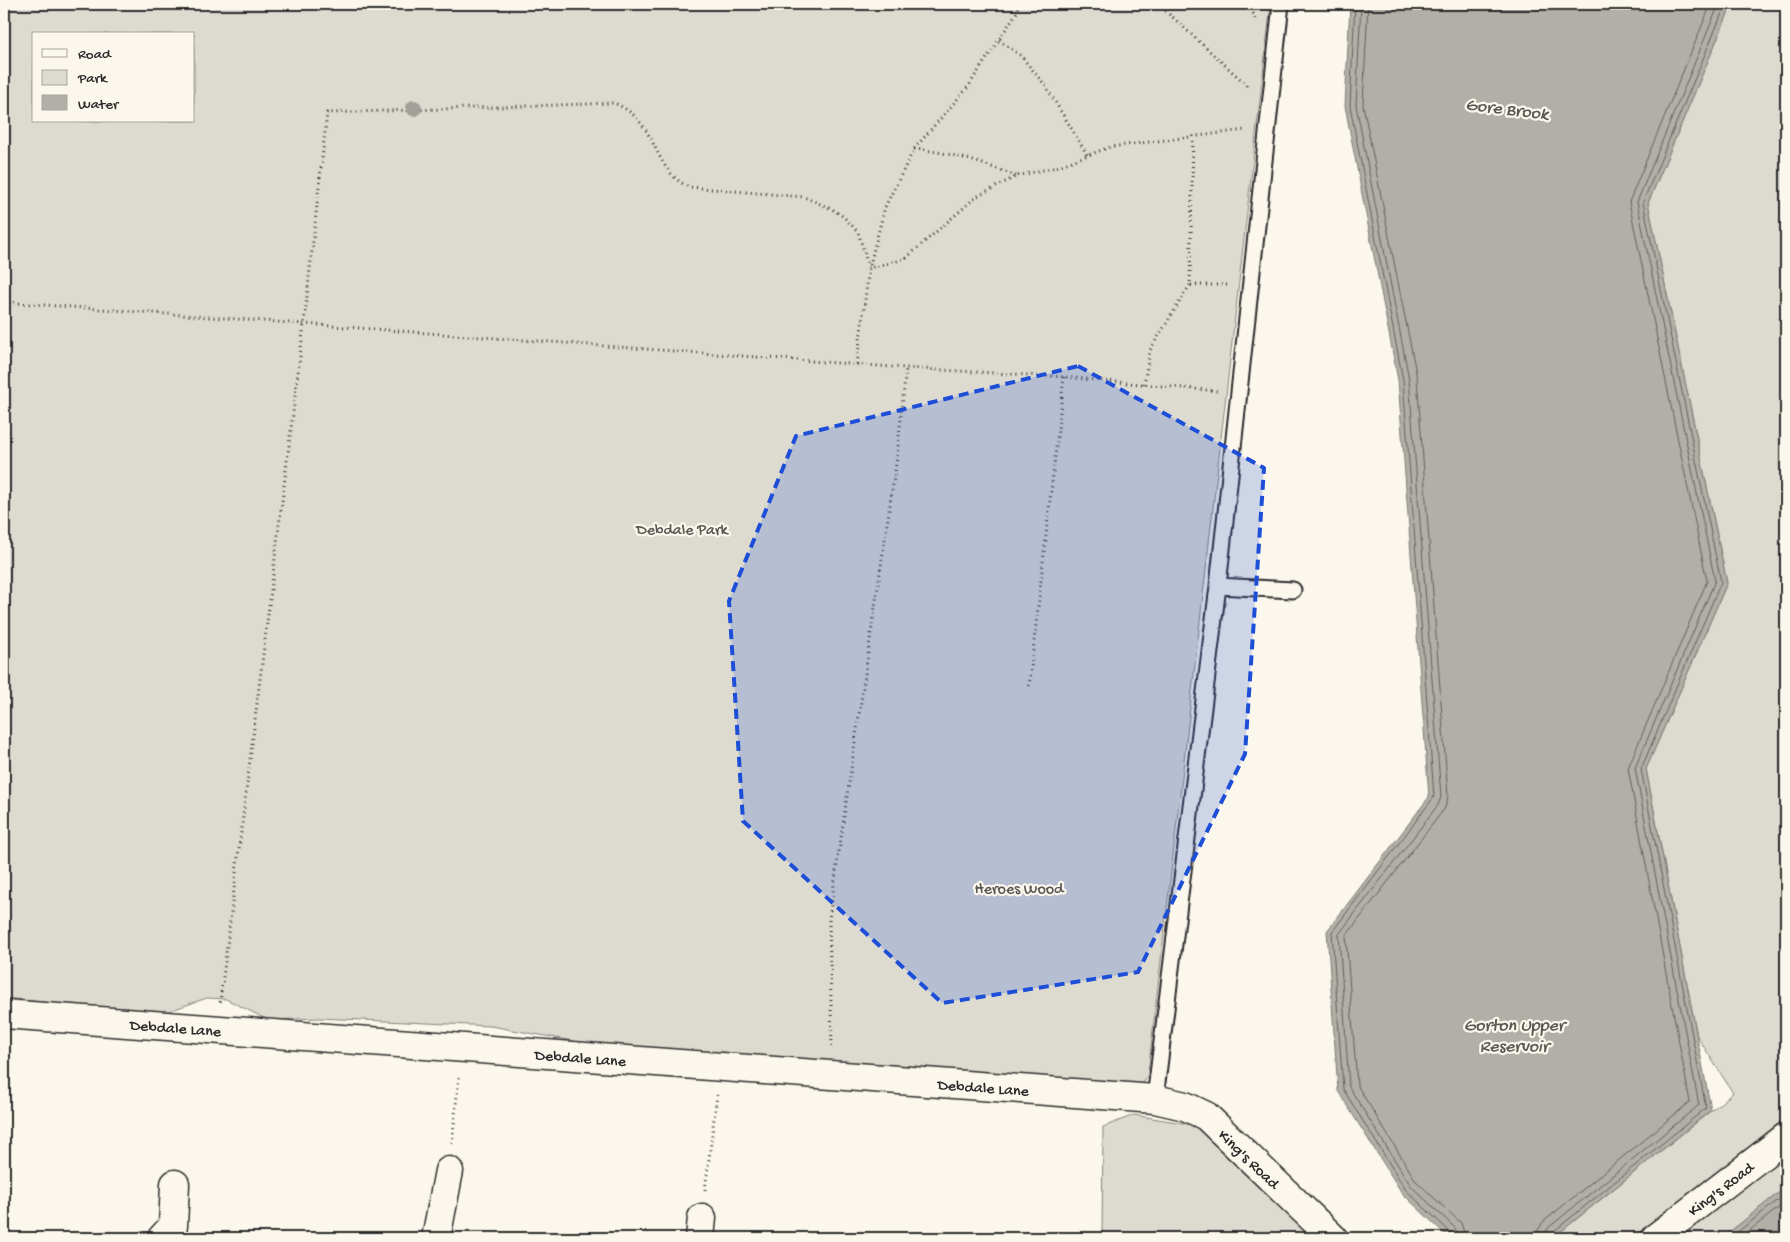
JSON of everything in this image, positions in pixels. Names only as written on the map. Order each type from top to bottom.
[{"type":"street","name":"Debdale Lane","points":[[4,1014],[1155,1099]]},
{"type":"street","name":"King's Road","points":[[1155,1099],[1185,1106],[1206,1116],[1333,1238]]},
{"type":"street","name":"King's Road","points":[[1654,1238],[1786,1137]]},
{"type":"street","points":[[436,1238],[449,1171]]},
{"type":"street","points":[[162,1238],[173,1226],[175,1184]]},
{"type":"lane","points":[[1155,1099],[1218,586],[1281,4]]},
{"type":"lane","points":[[1218,586],[1294,590]]},
{"type":"path","points":[[857,364],[869,268],[885,207],[914,149],[968,87],[1016,12],[1018,4]]},
{"type":"path","points":[[1158,4],[1270,106]]},
{"type":"path","points":[[999,40],[1022,56],[1045,86],[1088,156]]},
{"type":"path","points":[[216,1029],[304,324],[327,113],[614,103],[624,107],[644,124],[666,168],[680,183],[689,187],[804,197],[826,206],[844,217],[858,232],[869,268]]},
{"type":"path","points":[[869,268],[905,259],[976,197],[1016,176],[1056,167],[1110,147],[1240,129],[1267,135]]},
{"type":"path","points":[[1144,384],[1150,350],[1190,285],[1193,136]]},
{"type":"path","points":[[914,149],[940,151],[967,158],[1016,176]]},
{"type":"path","points":[[1190,285],[1250,285]]},
{"type":"path","points":[[4,302],[1238,392]]},
{"type":"path","points":[[833,1076],[829,919],[897,457],[906,368]]},
{"type":"path","points":[[1029,686],[1064,378]]},
{"type":"path","points":[[449,1171],[462,1048]]},
{"type":"path","points":[[701,1228],[720,1068]]},
{"type":"highlighted area","points":[[1078,366],[1264,468],[1245,754],[1138,972],[942,1003],[743,821],[729,601],[796,436]]},
{"type":"green space","name":"Debdale Park","points":[[4,4],[1271,4],[1148,1073],[1145,1081],[1138,1087],[627,1051],[491,1026],[320,1018],[268,1020],[226,999],[207,998],[160,1014],[4,998]]},
{"type":"green space","points":[[1732,4],[1786,4],[1786,1117],[1764,1135],[1786,1167],[1786,1187],[1722,1238],[1553,1238],[1733,1093],[1697,1036],[1646,769],[1727,583],[1648,203]]},
{"type":"green space","points":[[1134,1115],[1195,1125],[1316,1238],[1102,1238],[1103,1127]]},
{"type":"water","name":"Gorton Upper Reservoir","points":[[1350,4],[1732,4],[1648,203],[1727,583],[1646,769],[1711,1110],[1553,1238],[1449,1238],[1402,1193],[1338,1091],[1327,931],[1429,797],[1398,380],[1345,106]]},
{"type":"water","points":[[1786,1187],[1786,1238],[1722,1238]]},
{"type":"water label","name":"Gore Brook","points":[[1507,108]]},
{"type":"park label","name":"Heroes Wood","points":[[1019,887]]}]
